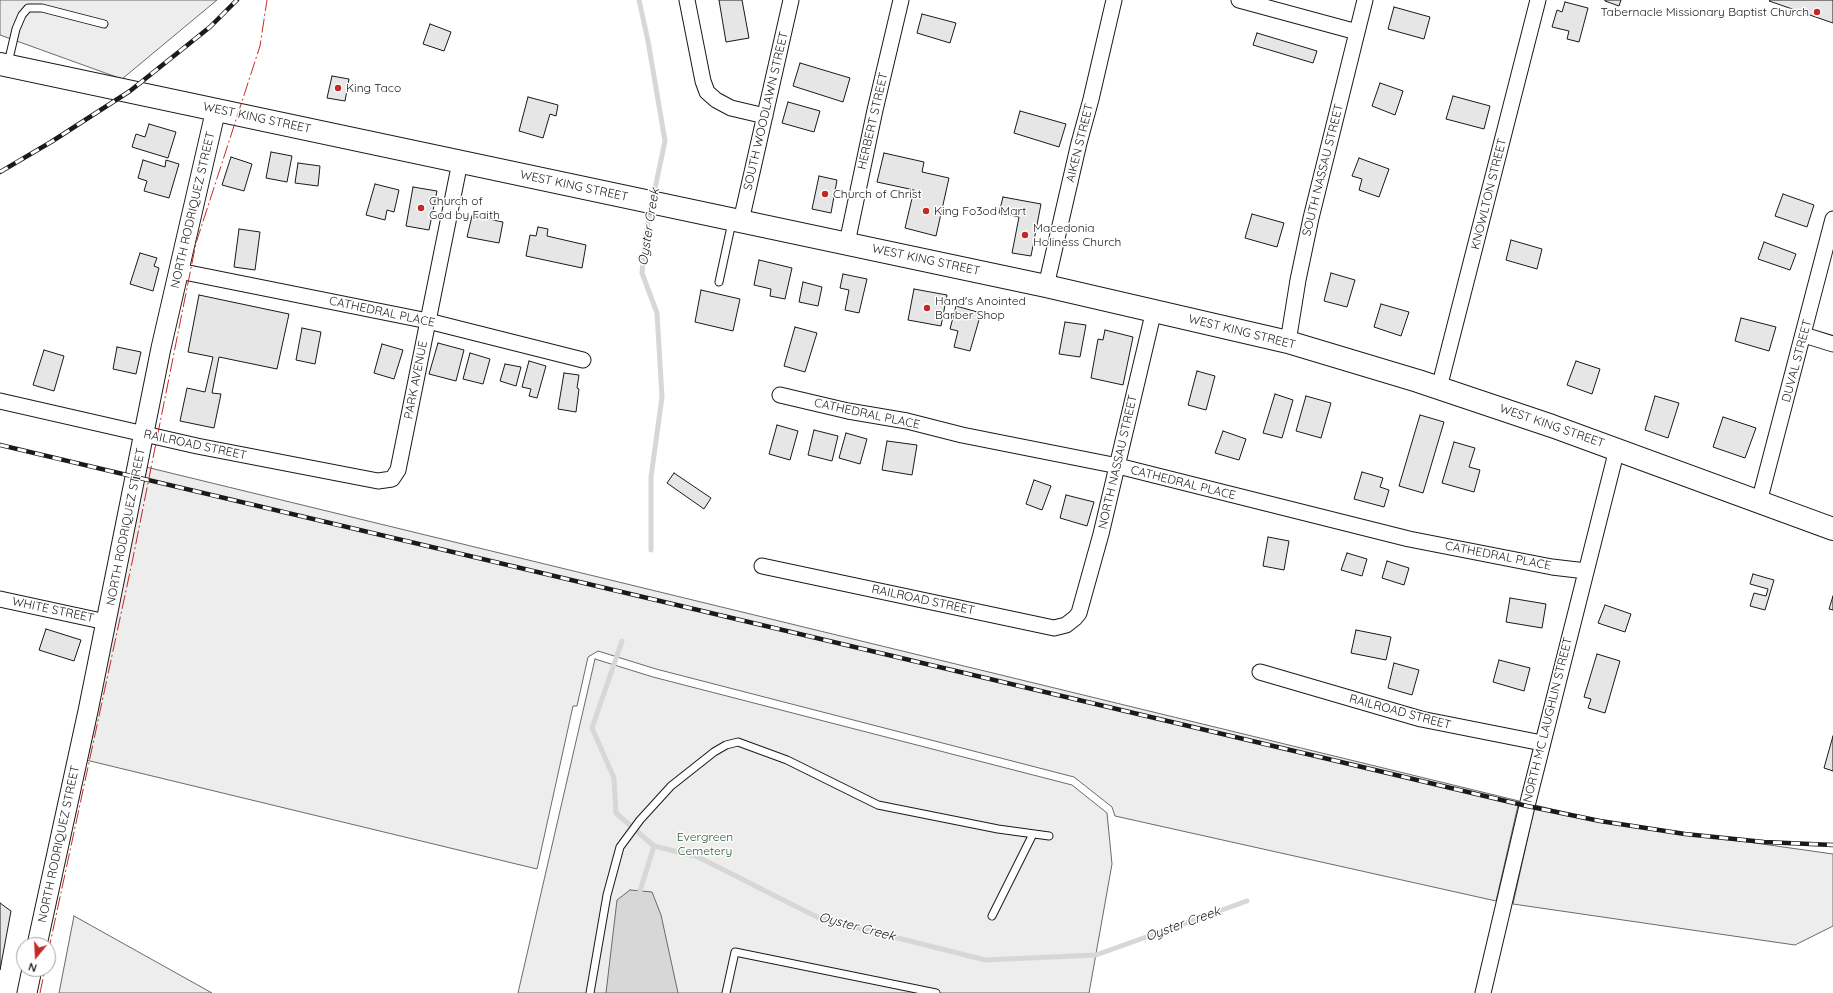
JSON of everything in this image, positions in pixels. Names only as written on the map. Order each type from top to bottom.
[{"type":"main road","name":"WEST KING STREET","points":[[4,64],[1046,286],[1288,342],[1439,388],[1617,449],[1833,529]]},
{"type":"street","points":[[687,0],[702,81],[707,92],[716,100],[731,108],[764,116]]},
{"type":"street","name":"SOUTH WOODLAWN STREET","points":[[736,220],[764,116],[791,0]]},
{"type":"street","name":"HERBERT STREET","points":[[847,243],[875,110],[901,0]]},
{"type":"street","name":"AIKEN STREET","points":[[1046,286],[1078,143],[1091,99],[1114,0]]},
{"type":"street","points":[[1239,0],[1357,32]]},
{"type":"street","name":"SOUTH NASSAU STREET","points":[[1288,342],[1298,280],[1311,218],[1365,0]]},
{"type":"street","name":"KNOWLTON STREET","points":[[1439,388],[1538,0]]},
{"type":"street","name":"NORTH RODRIQUEZ STREET","points":[[39,937],[106,622],[161,348],[216,109]]},
{"type":"street","name":"PARK AVENUE","points":[[392,479],[398,470],[460,162]]},
{"type":"street","name":"DUVAL STREET","points":[[1759,502],[1804,335],[1833,219]]},
{"type":"street","name":"CATHEDRAL PLACE","points":[[179,271],[428,321],[583,360]]},
{"type":"street","name":"NORTH NASSAU STREET","points":[[1079,612],[1118,466],[1154,310]]},
{"type":"street","points":[[1804,335],[1833,344]]},
{"type":"street","name":"CATHEDRAL PLACE","points":[[780,395],[848,411],[907,421],[962,435],[1118,466],[1409,539],[1544,566],[1586,571]]},
{"type":"street","name":"RAILROAD STREET","points":[[0,402],[144,434],[378,481],[392,479]]},
{"type":"street","name":"NORTH MC LAUGHLIN STREET","points":[[1483,993],[1542,744],[1617,449]]},
{"type":"street","name":"RAILROAD STREET","points":[[762,566],[1054,628],[1066,625],[1075,618],[1079,612]]},
{"type":"street","name":"WHITE STREET","points":[[0,599],[106,622]]},
{"type":"street","name":"RAILROAD STREET","points":[[1260,672],[1421,719],[1542,744]]},
{"type":"street","points":[[27,993],[30,977]]},
{"type":"lane","points":[[4,64],[16,29],[22,15],[28,8],[42,8],[104,24]]},
{"type":"lane","points":[[719,282],[736,220]]},
{"type":"lane","points":[[590,993],[607,895],[620,847],[629,833],[671,786],[714,752],[726,745],[738,742],[787,760],[878,805],[998,829],[1049,836]]},
{"type":"lane","points":[[992,916],[1033,834]]},
{"type":"lane","points":[[726,993],[735,952],[936,993]]},
{"type":"shaded area","points":[[0,0],[217,0],[122,79],[0,35]]},
{"type":"shaded area","points":[[146,467],[1519,801],[1496,901],[1115,816],[1112,807],[1074,777],[656,669],[598,651],[588,657],[577,706],[573,706],[537,869],[86,760]]},
{"type":"shaded area","name":"Evergreen Cemetery","points":[[595,659],[653,677],[1072,785],[1107,813],[1112,864],[1089,993],[518,993]]},
{"type":"shaded area","points":[[1535,805],[1606,822],[1833,854],[1833,926],[1795,945],[1513,904]]},
{"type":"shaded area","points":[[630,890],[652,892],[661,915],[678,993],[606,993],[617,900]]},
{"type":"shaded area","points":[[74,916],[212,993],[59,993]]},
{"type":"building","points":[[719,0],[742,0],[749,38],[726,42]]},
{"type":"building","points":[[1605,0],[1621,0],[1619,6]]},
{"type":"building","name":"Tabernacle Missionary Baptist Church","points":[[1833,0],[1833,23],[1769,1]]},
{"type":"building","points":[[1565,2],[1588,8],[1579,42],[1567,39],[1569,31],[1552,27],[1557,10],[1562,12]]},
{"type":"building","points":[[1394,7],[1430,17],[1424,39],[1388,29]]},
{"type":"building","points":[[922,14],[956,23],[950,43],[917,33]]},
{"type":"building","points":[[430,24],[451,32],[444,51],[423,44]]},
{"type":"building","points":[[1257,33],[1317,51],[1313,63],[1253,45]]},
{"type":"building","points":[[800,63],[850,78],[843,102],[793,86]]},
{"type":"building","name":"King Taco","points":[[332,76],[349,79],[345,101],[327,98]]},
{"type":"building","points":[[1380,83],[1403,91],[1395,115],[1372,106]]},
{"type":"building","points":[[1453,96],[1490,106],[1484,129],[1446,119]]},
{"type":"building","points":[[528,97],[558,105],[556,116],[550,114],[543,138],[519,131]]},
{"type":"building","points":[[788,102],[820,111],[814,132],[782,123]]},
{"type":"building","points":[[1020,111],[1066,124],[1059,147],[1014,133]]},
{"type":"building","points":[[149,124],[176,132],[168,158],[132,147],[136,134],[145,137]]},
{"type":"building","points":[[271,152],[292,156],[287,182],[266,178]]},
{"type":"building","points":[[884,153],[924,162],[922,172],[949,178],[936,236],[905,228],[914,190],[877,182]]},
{"type":"building","points":[[231,157],[252,164],[244,191],[222,185]]},
{"type":"building","points":[[1359,158],[1389,169],[1379,197],[1359,190],[1362,179],[1352,176]]},
{"type":"building","points":[[143,160],[165,167],[166,160],[179,164],[169,198],[144,191],[147,181],[138,178]]},
{"type":"building","points":[[298,163],[320,166],[318,186],[295,183]]},
{"type":"building","name":"Church of Christ","points":[[819,176],[837,180],[831,213],[812,209]]},
{"type":"building","points":[[375,184],[399,190],[394,212],[387,210],[385,220],[366,215]]},
{"type":"building","name":"Church of God by Faith","points":[[413,187],[437,191],[429,230],[406,226]]},
{"type":"building","points":[[1783,194],[1814,205],[1807,227],[1775,216]]},
{"type":"building","name":"Macedonia Holiness Church","points":[[1003,197],[1041,204],[1031,256],[1012,253],[1019,217],[999,213]]},
{"type":"building","points":[[1252,214],[1284,223],[1277,247],[1245,238]]},
{"type":"building","points":[[472,216],[503,222],[499,243],[467,237]]},
{"type":"building","points":[[538,227],[548,229],[547,236],[586,245],[582,268],[526,256],[530,235],[536,236]]},
{"type":"building","points":[[239,229],[260,232],[255,270],[234,267]]},
{"type":"building","points":[[1511,240],[1542,249],[1537,269],[1506,260]]},
{"type":"building","points":[[1764,242],[1796,254],[1790,270],[1758,259]]},
{"type":"building","points":[[140,253],[157,258],[154,266],[159,268],[153,291],[130,284]]},
{"type":"building","points":[[759,260],[792,268],[785,299],[770,296],[771,289],[754,285]]},
{"type":"building","points":[[1331,273],[1355,280],[1347,307],[1324,301]]},
{"type":"building","points":[[843,274],[867,279],[859,313],[845,310],[849,290],[840,288]]},
{"type":"building","points":[[803,282],[822,287],[818,306],[799,302]]},
{"type":"building","name":"Hand's Anointed Barber Shop","points":[[914,289],[947,295],[941,326],[908,320]]},
{"type":"building","points":[[701,290],[740,299],[733,331],[695,322]]},
{"type":"building","points":[[199,295],[289,314],[277,369],[219,357],[212,393],[221,394],[214,428],[180,421],[187,388],[205,392],[213,357],[188,352]]},
{"type":"building","points":[[1381,304],[1409,312],[1401,336],[1374,327]]},
{"type":"building","points":[[956,306],[981,313],[970,351],[954,347],[958,331],[950,329]]},
{"type":"building","points":[[1741,318],[1776,327],[1769,351],[1735,341]]},
{"type":"building","points":[[1065,322],[1086,325],[1080,357],[1059,354]]},
{"type":"building","points":[[795,327],[817,333],[805,372],[784,366]]},
{"type":"building","points":[[302,328],[321,332],[315,364],[296,360]]},
{"type":"building","points":[[1105,330],[1133,337],[1123,385],[1091,378],[1098,339],[1103,340]]},
{"type":"building","points":[[438,343],[464,350],[456,381],[429,374]]},
{"type":"building","points":[[382,344],[403,350],[394,379],[374,373]]},
{"type":"building","points":[[117,347],[141,352],[136,374],[113,369]]},
{"type":"building","points":[[44,350],[64,356],[54,391],[33,385]]},
{"type":"building","points":[[470,353],[490,359],[483,384],[463,379]]},
{"type":"building","points":[[529,361],[546,366],[537,398],[529,396],[531,389],[522,387]]},
{"type":"building","points":[[1576,361],[1600,369],[1592,394],[1567,385]]},
{"type":"building","points":[[505,364],[521,367],[516,386],[500,381]]},
{"type":"building","points":[[1197,371],[1215,376],[1206,410],[1188,405]]},
{"type":"building","points":[[564,373],[579,375],[576,412],[558,409]]},
{"type":"building","points":[[1275,394],[1293,400],[1282,438],[1263,433]]},
{"type":"building","points":[[1306,396],[1331,403],[1321,438],[1296,431]]},
{"type":"building","points":[[1655,396],[1679,403],[1668,438],[1645,430]]},
{"type":"building","points":[[1420,415],[1444,422],[1423,493],[1399,486]]},
{"type":"building","points":[[1723,417],[1756,428],[1745,458],[1713,447]]},
{"type":"building","points":[[777,425],[798,431],[790,460],[769,454]]},
{"type":"building","points":[[814,430],[838,436],[832,461],[808,455]]},
{"type":"building","points":[[1223,431],[1246,439],[1239,460],[1215,453]]},
{"type":"building","points":[[846,433],[867,439],[860,464],[839,458]]},
{"type":"building","points":[[887,441],[917,445],[912,475],[882,470]]},
{"type":"building","points":[[1454,442],[1475,448],[1469,467],[1480,470],[1474,492],[1442,483]]},
{"type":"building","points":[[1362,472],[1383,478],[1380,487],[1389,490],[1384,507],[1354,499]]},
{"type":"building","points":[[674,473],[711,498],[704,509],[667,483]]},
{"type":"building","points":[[1034,480],[1051,486],[1042,510],[1026,504]]},
{"type":"building","points":[[1066,495],[1094,502],[1087,526],[1060,518]]},
{"type":"building","points":[[1268,537],[1289,541],[1284,570],[1263,566]]},
{"type":"building","points":[[1347,553],[1367,559],[1362,576],[1341,570]]},
{"type":"building","points":[[1387,561],[1409,568],[1404,585],[1382,578]]},
{"type":"building","points":[[1753,574],[1774,580],[1765,610],[1750,606],[1754,593],[1766,596],[1768,589],[1750,584]]},
{"type":"building","points":[[1833,596],[1833,610],[1829,609]]},
{"type":"building","points":[[1510,598],[1546,604],[1542,628],[1506,622]]},
{"type":"building","points":[[1605,605],[1631,614],[1625,632],[1598,623]]},
{"type":"building","points":[[46,629],[81,640],[74,661],[39,650]]},
{"type":"building","points":[[1356,630],[1391,637],[1386,660],[1351,653]]},
{"type":"building","points":[[1597,654],[1620,661],[1605,713],[1588,708],[1591,699],[1584,697]]},
{"type":"building","points":[[1499,660],[1530,668],[1524,691],[1493,682]]},
{"type":"building","points":[[1394,663],[1419,670],[1412,695],[1388,688]]},
{"type":"building","points":[[1833,736],[1833,771],[1824,768]]},
{"type":"building","points":[[0,903],[11,911],[0,970]]},
{"type":"waterway","name":"Oyster Creek","points":[[639,0],[648,41],[665,141],[653,198]]},
{"type":"waterway","name":"Oyster Creek","points":[[651,207],[645,240],[642,273],[657,313],[662,397],[651,477],[651,550]]},
{"type":"waterway","name":"Oyster Creek","points":[[622,641],[592,728],[614,778],[616,813],[654,846],[698,857],[819,918],[985,960],[1096,955],[1247,901]]},
{"type":"waterway","points":[[640,891],[654,846]]},
{"type":"railway","points":[[0,172],[51,142],[130,91],[210,27],[237,0]]},
{"type":"railway","points":[[0,445],[1527,806],[1600,821],[1685,834],[1764,842],[1833,845]]},
{"type":"power","points":[[51,937],[133,558],[196,243],[260,46],[267,0]]},
{"type":"power","points":[[40,993],[43,977]]},
{"type":"place","name":"Tabernacle Missionary Baptist Church","points":[[1817,12]]},
{"type":"place","name":"King Taco","points":[[338,88]]},
{"type":"place","name":"Church of Christ","points":[[825,194]]},
{"type":"place","name":"Church of God by Faith","points":[[421,208]]},
{"type":"place","name":"King Fo3od Mart","points":[[926,211]]},
{"type":"place","name":"Macedonia Holiness Church","points":[[1025,235]]},
{"type":"place","name":"Hand's Anointed Barber Shop","points":[[927,308]]}]
